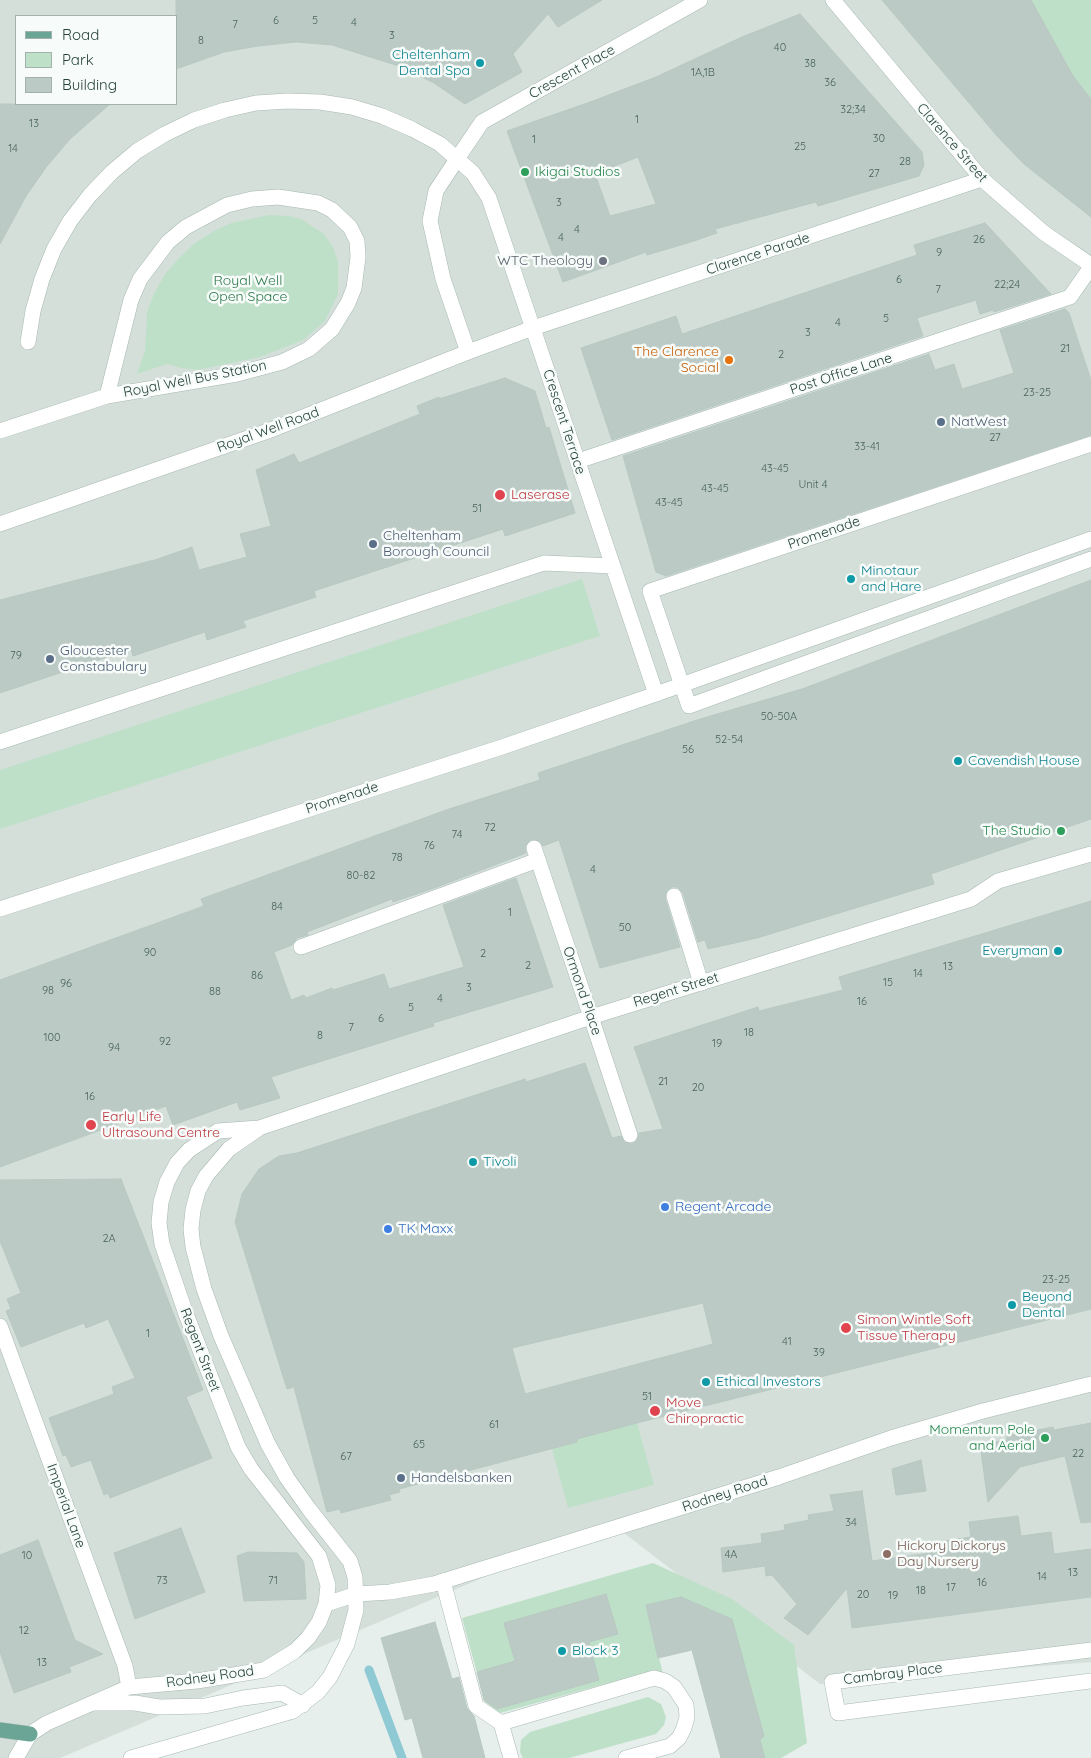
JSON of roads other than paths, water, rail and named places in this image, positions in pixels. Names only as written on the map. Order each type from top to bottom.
[{"type":"main road","points":[[0,1730],[30,1734]]},
{"type":"street","name":"Crescent Place","points":[[468,352],[443,279],[430,221],[436,191],[457,159],[482,122],[700,0]]},
{"type":"street","name":"Clarence Street","points":[[833,0],[982,179],[1044,233],[1091,266]]},
{"type":"street","name":"Crescent Terrace","points":[[28,342],[33,311],[42,279],[54,250],[80,208],[112,172],[137,151],[165,134],[194,120],[256,103],[320,102],[352,107],[382,116],[440,144],[473,173],[489,198],[656,694]]},
{"type":"street","name":"Clarence Parade","points":[[533,328],[982,179]]},
{"type":"street","name":"Royal Well Bus Station","points":[[0,431],[106,396],[237,374],[282,362],[309,349],[332,329],[348,303],[354,288],[358,257],[357,241],[350,227],[332,210],[318,203],[278,197],[252,199],[227,205],[186,226],[168,242],[140,279],[131,300],[106,396]]},
{"type":"street","name":"Post Office Lane","points":[[578,461],[1070,297],[1091,266]]},
{"type":"street","name":"Royal Well Road","points":[[0,524],[268,431],[533,328]]},
{"type":"street","name":"Promenade","points":[[1091,444],[650,592],[689,706],[1091,559]]},
{"type":"street","name":"Promenade","points":[[0,908],[484,753],[682,685],[1091,539]]},
{"type":"street","points":[[0,742],[544,563],[613,566]]},
{"type":"street","name":"Ormond Place","points":[[301,947],[536,854],[630,1135]]},
{"type":"street","name":"Regent Street","points":[[326,1604],[328,1585],[319,1556],[250,1469],[238,1448],[186,1314],[162,1244],[159,1223],[161,1202],[167,1182],[178,1163],[196,1145],[218,1131],[259,1128],[591,1017],[971,899],[998,881],[1091,854]]},
{"type":"street","points":[[674,896],[701,982]]},
{"type":"street","name":"Regent Street","points":[[259,1128],[229,1149],[206,1176],[198,1192],[193,1210],[191,1229],[193,1247],[204,1289],[221,1336],[268,1444],[287,1478],[309,1510],[350,1561],[355,1577],[357,1594]]},
{"type":"street","name":"Imperial Lane","points":[[0,1326],[125,1666],[129,1687]]},
{"type":"street","name":"Rodney Road","points":[[16,1758],[30,1734],[47,1723],[129,1687],[197,1681],[264,1670],[295,1651],[308,1638],[319,1622],[326,1604],[357,1594],[390,1592],[443,1581],[770,1480],[891,1438],[983,1411],[1091,1384]]},
{"type":"street","points":[[443,1581],[476,1706],[501,1724],[511,1758]]},
{"type":"street","points":[[131,1758],[230,1731],[293,1711],[303,1704],[318,1692],[340,1661],[356,1610],[357,1594]]},
{"type":"street","name":"Cambray Place","points":[[1091,1650],[832,1682],[838,1713],[1091,1681]]},
{"type":"street","points":[[501,1724],[654,1678],[665,1681],[674,1687],[686,1706],[687,1717],[679,1738],[670,1746],[626,1758]]},
{"type":"street","name":"Rodney Road","points":[[94,1703],[135,1703],[159,1707],[205,1706],[252,1696],[282,1693],[303,1704]]},
{"type":"waterway","points":[[369,1670],[402,1758]]},
{"type":"place","name":"Cheltenham Dental Spa","points":[[480,63]]},
{"type":"place","name":"Ikigai Studios","points":[[525,172]]},
{"type":"place","name":"WTC Theology","points":[[603,261]]},
{"type":"place","name":"The Clarence Social","points":[[729,360]]},
{"type":"place","name":"NatWest","points":[[941,422]]},
{"type":"place","name":"Laserase","points":[[500,495]]},
{"type":"place","name":"Cheltenham Borough Council","points":[[373,544]]},
{"type":"place","name":"Minotaur and Hare","points":[[851,579]]},
{"type":"place","name":"Gloucester Constabulary","points":[[50,659]]},
{"type":"place","name":"Cavendish House","points":[[958,761]]},
{"type":"place","name":"The Studio","points":[[1061,831]]},
{"type":"place","name":"Everyman","points":[[1058,951]]},
{"type":"place","name":"Early Life Ultrasound Centre","points":[[91,1125]]},
{"type":"place","name":"Tivoli","points":[[473,1162]]},
{"type":"place","name":"Regent Arcade","points":[[665,1207]]},
{"type":"place","name":"TK Maxx","points":[[388,1229]]},
{"type":"place","name":"Beyond Dental","points":[[1012,1305]]},
{"type":"place","name":"Simon Wintle Soft Tissue Therapy","points":[[846,1328]]},
{"type":"place","name":"Ethical Investors","points":[[706,1382]]},
{"type":"place","name":"Move Chiropractic","points":[[655,1411]]},
{"type":"place","name":"Momentum Pole and Aerial","points":[[1045,1438]]},
{"type":"place","name":"Handelsbanken","points":[[401,1478]]},
{"type":"place","name":"Hickory Dickorys Day Nursery","points":[[887,1554]]},
{"type":"place","name":"Block 3","points":[[562,1651]]},
{"type":"park label","name":"Royal Well Open Space","points":[[248,290]]}]
